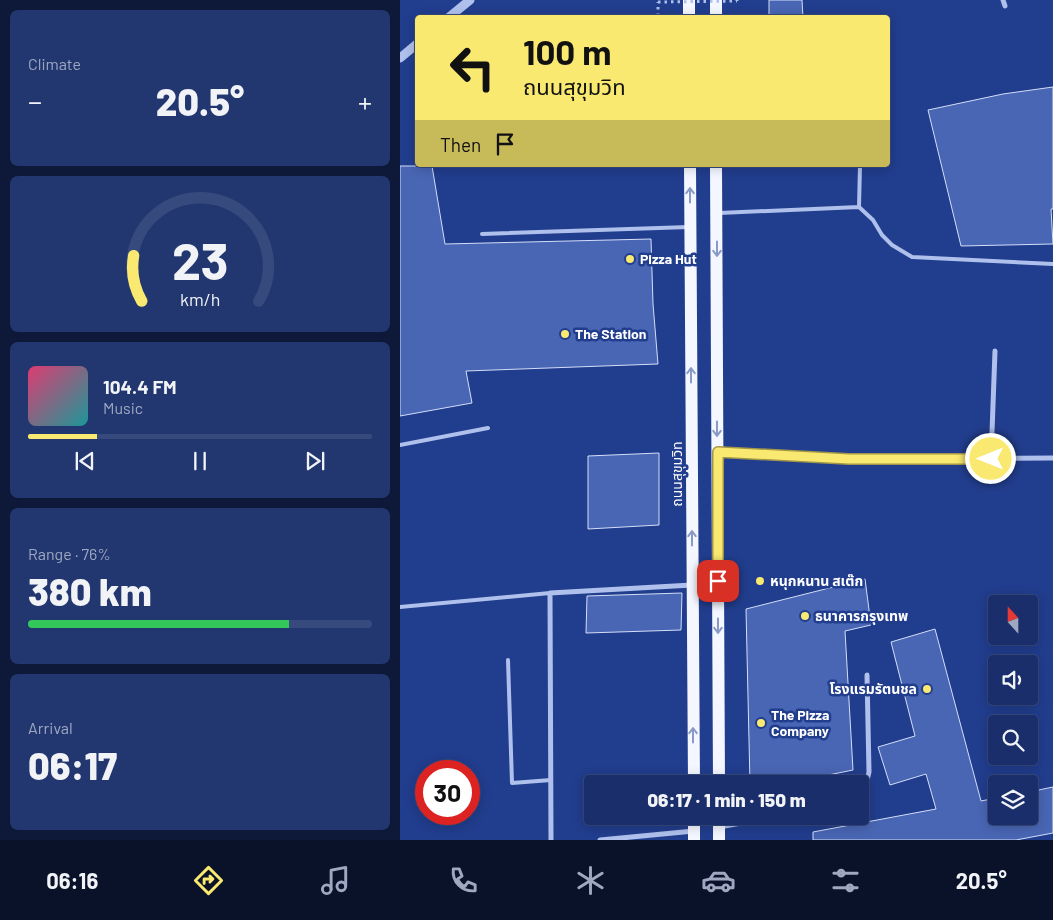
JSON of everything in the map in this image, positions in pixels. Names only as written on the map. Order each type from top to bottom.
[{"type":"main road","points":[[689,0],[689,15]]},
{"type":"main road","points":[[716,0],[716,15]]},
{"type":"main road","name":"ถนนสุขุมวิท","points":[[690,167],[694,775]]},
{"type":"main road","points":[[716,167],[719,775]]},
{"type":"main road","points":[[719,825],[719,840]]},
{"type":"street","points":[[452,15],[470,0]]},
{"type":"street","points":[[1003,0],[1005,6]]},
{"type":"street","points":[[400,58],[415,46]]},
{"type":"street","points":[[991,459],[995,350]]},
{"type":"street","points":[[718,452],[849,459],[1053,458]]},
{"type":"street","points":[[551,840],[550,593],[692,585]]},
{"type":"street","points":[[867,675],[868,775]]},
{"type":"street","points":[[600,840],[694,836]]},
{"type":"lane","points":[[859,207],[860,167]]},
{"type":"lane","points":[[716,213],[859,207],[873,220],[892,245],[912,256],[1053,264]]},
{"type":"lane","points":[[482,234],[690,227]]},
{"type":"lane","points":[[400,445],[488,428]]},
{"type":"lane","points":[[400,607],[550,593]]},
{"type":"lane","points":[[508,660],[512,783],[550,780]]},
{"type":"path","points":[[658,15],[658,2],[737,1]]},
{"type":"building","points":[[769,0],[802,0],[803,15],[769,15]]},
{"type":"building","points":[[1053,87],[1053,209],[1051,209],[1053,244],[961,246],[928,110],[1003,94]]},
{"type":"building","name":"The Station","points":[[400,166],[432,167],[445,244],[651,239],[653,304],[658,364],[466,371],[472,403],[400,416]]},
{"type":"building","points":[[659,453],[659,525],[588,529],[588,456]]},
{"type":"building","points":[[865,579],[871,625],[845,631],[853,770],[828,775],[750,775],[746,609]]},
{"type":"building","points":[[682,593],[681,630],[586,633],[587,596]]},
{"type":"building","points":[[935,629],[981,801],[988,800],[988,825],[1038,825],[1038,790],[1053,787],[1053,833],[1016,840],[813,840],[813,832],[850,825],[869,825],[869,822],[936,809],[926,774],[890,785],[878,747],[915,736],[891,642]]},
{"type":"place","name":"Pizza Hut","points":[[630,259]]},
{"type":"place","name":"The Station","points":[[565,334]]},
{"type":"place","name":"หนุกหนาน สเต๊ก","points":[[760,581]]},
{"type":"place","name":"ธนาคารกรุงเทพ","points":[[805,616]]},
{"type":"place","name":"โรงแรมรัตนชล","points":[[927,689]]},
{"type":"place","name":"The Pizza Company","points":[[761,723]]},
{"type":"route","points":[[718,581],[718,452],[849,459],[991,459]]}]
